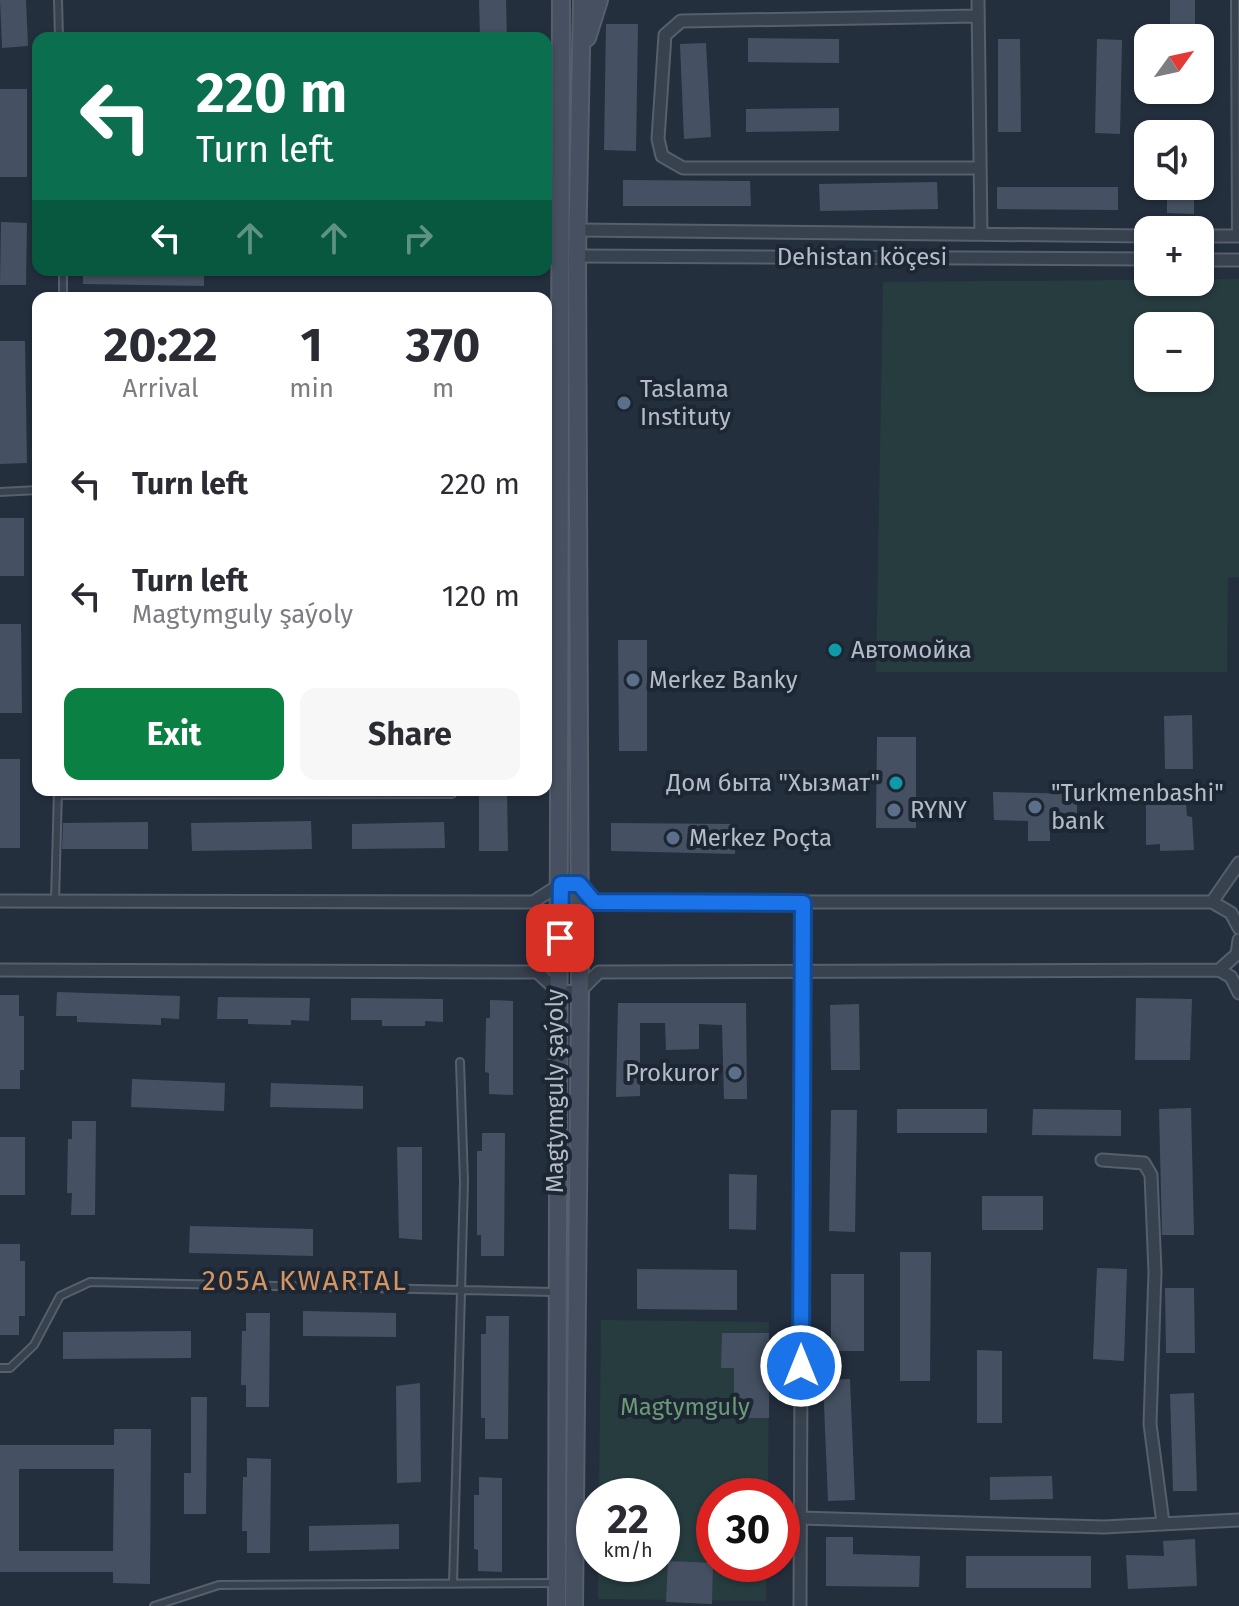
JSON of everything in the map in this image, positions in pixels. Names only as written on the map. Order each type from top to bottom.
[{"type":"street","name":"Magtymguly şaýoly","points":[[557,1606],[561,0]]},
{"type":"street","name":"Magtymguly şaýoly","points":[[574,1606],[580,991],[577,230],[582,0]]},
{"type":"street","points":[[581,75],[584,47],[599,0]]},
{"type":"street","points":[[978,0],[981,234]]},
{"type":"street","points":[[978,16],[681,21],[665,35],[658,139],[662,156],[683,168],[980,168]]},
{"type":"street","name":"Dehistan köçesi","points":[[577,230],[1134,236]]},
{"type":"street","points":[[1214,236],[1238,236]]},
{"type":"street","name":"Dehistan köçesi","points":[[577,256],[1134,259]]},
{"type":"street","points":[[1214,260],[1239,260]]},
{"type":"street","points":[[1212,902],[1239,863]]},
{"type":"street","points":[[0,901],[533,902],[561,884],[579,884],[594,902],[1212,902],[1231,913],[1239,928]]},
{"type":"street","points":[[803,903],[800,1518],[1104,1527],[1239,1520]]},
{"type":"street","points":[[1219,970],[1237,954],[1239,940]]},
{"type":"street","points":[[0,970],[537,972],[559,992],[580,991],[599,972],[1219,970],[1231,977],[1239,993]]},
{"type":"street","points":[[1102,1160],[1144,1163],[1151,1175],[1155,1272],[1150,1424],[1163,1523]]},
{"type":"street","points":[[800,1582],[800,1606]]},
{"type":"lane","points":[[58,0],[59,32]]},
{"type":"lane","points":[[1235,0],[1238,236]]},
{"type":"lane","points":[[0,492],[32,490]]},
{"type":"lane","points":[[55,901],[58,796]]},
{"type":"lane","points":[[453,1584],[463,1290],[464,1182],[460,1062]]},
{"type":"lane","points":[[0,1368],[10,1368],[34,1345],[60,1296],[90,1282],[558,1292]]},
{"type":"lane","points":[[154,1606],[219,1585],[557,1583]]},
{"type":"green space","points":[[1214,279],[1239,279],[1239,577],[1228,578],[1227,672],[876,672],[883,282],[1134,280],[1134,296],[1214,296]]},
{"type":"green space","name":"Magtymguly","points":[[601,1320],[769,1322],[768,1478],[696,1478],[696,1582],[767,1582],[766,1601],[598,1599],[598,1582],[680,1582],[680,1478],[599,1478]]},
{"type":"building","points":[[0,0],[26,0],[28,46],[2,48]]},
{"type":"building","points":[[479,0],[506,0],[507,32],[480,32]]},
{"type":"building","points":[[1170,0],[1195,0],[1195,24],[1170,24]]},
{"type":"building","points":[[606,24],[638,24],[636,151],[604,150]]},
{"type":"building","points":[[748,38],[839,39],[839,63],[748,62]]},
{"type":"building","points":[[998,39],[1020,39],[1021,132],[998,132]]},
{"type":"building","points":[[1097,39],[1122,40],[1120,134],[1095,133]]},
{"type":"building","points":[[706,43],[711,137],[684,139],[680,44]]},
{"type":"building","points":[[0,89],[27,89],[27,177],[0,177]]},
{"type":"building","points":[[839,108],[839,131],[746,132],[746,109]]},
{"type":"building","points":[[623,180],[750,181],[751,206],[623,206]]},
{"type":"building","points":[[937,182],[938,209],[820,211],[819,184]]},
{"type":"building","points":[[997,187],[1118,187],[1118,210],[997,209]]},
{"type":"building","points":[[1167,200],[1194,200],[1194,214],[1167,213]]},
{"type":"building","points":[[1,222],[27,223],[26,285],[0,285]]},
{"type":"building","points":[[83,276],[204,276],[204,286],[83,284]]},
{"type":"building","points":[[0,341],[25,341],[27,463],[0,464]]},
{"type":"building","points":[[0,518],[24,518],[24,576],[0,576]]},
{"type":"building","points":[[0,624],[21,624],[22,713],[0,713]]},
{"type":"building","name":"Merkez Banky","points":[[618,640],[647,640],[647,751],[619,751]]},
{"type":"building","points":[[1192,715],[1193,769],[1165,769],[1164,716]]},
{"type":"building","name":"Дом быта \"Хызмат\"","points":[[877,737],[916,737],[916,828],[876,828]]},
{"type":"building","points":[[0,759],[20,759],[20,848],[0,848]]},
{"type":"building","name":"\"Turkmenbashi\" bank","points":[[993,792],[1077,794],[1077,822],[1050,822],[1050,841],[1028,841],[1028,821],[994,820]]},
{"type":"building","points":[[479,796],[507,796],[508,851],[479,851]]},
{"type":"building","points":[[1146,805],[1186,805],[1187,816],[1192,817],[1194,850],[1160,851],[1160,844],[1146,845]]},
{"type":"building","points":[[311,821],[312,849],[192,851],[191,823]]},
{"type":"building","points":[[148,822],[148,849],[62,849],[63,823]]},
{"type":"building","points":[[444,822],[445,848],[352,849],[352,824]]},
{"type":"building","name":"Merkez Poçta","points":[[611,823],[735,824],[735,854],[611,851]]},
{"type":"building","points":[[57,992],[180,996],[179,1019],[161,1018],[161,1025],[77,1022],[77,1016],[56,1016]]},
{"type":"building","points":[[0,995],[19,995],[19,1016],[24,1016],[24,1070],[20,1070],[20,1089],[0,1089]]},
{"type":"building","points":[[218,997],[310,998],[309,1021],[291,1020],[291,1025],[248,1024],[248,1019],[217,1019]]},
{"type":"building","points":[[351,998],[443,999],[443,1022],[425,1021],[425,1026],[382,1026],[382,1020],[351,1020]]},
{"type":"building","points":[[1136,998],[1192,999],[1190,1060],[1135,1060]]},
{"type":"building","points":[[490,1000],[513,1001],[513,1095],[489,1094],[489,1073],[485,1072],[486,1018],[490,1018]]},
{"type":"building","name":"Prokuror","points":[[618,1003],[746,1003],[747,1099],[724,1099],[722,1025],[699,1024],[699,1049],[666,1050],[665,1023],[640,1023],[640,1096],[616,1097]]},
{"type":"building","points":[[859,1004],[860,1070],[831,1070],[830,1005]]},
{"type":"building","points":[[132,1079],[225,1083],[224,1111],[131,1107]]},
{"type":"building","points":[[271,1083],[363,1086],[363,1109],[270,1107]]},
{"type":"building","points":[[1191,1108],[1194,1235],[1162,1235],[1159,1109]]},
{"type":"building","points":[[897,1109],[987,1109],[987,1133],[897,1133]]},
{"type":"building","points":[[1033,1109],[1121,1110],[1121,1136],[1032,1135]]},
{"type":"building","points":[[831,1110],[857,1110],[855,1232],[829,1231]]},
{"type":"building","points":[[72,1121],[96,1121],[95,1215],[71,1215],[72,1193],[67,1193],[68,1139],[72,1139]]},
{"type":"building","points":[[482,1133],[505,1133],[504,1256],[481,1256],[481,1235],[477,1235],[477,1151],[482,1151]]},
{"type":"building","points":[[0,1137],[25,1137],[25,1195],[0,1195]]},
{"type":"building","points":[[397,1147],[422,1147],[422,1240],[399,1238]]},
{"type":"building","points":[[729,1174],[757,1175],[756,1230],[729,1229]]},
{"type":"building","points":[[982,1196],[1043,1196],[1043,1230],[982,1230]]},
{"type":"building","points":[[190,1226],[313,1229],[313,1256],[189,1253]]},
{"type":"building","points":[[0,1244],[20,1244],[20,1261],[25,1261],[25,1316],[19,1316],[19,1335],[0,1335]]},
{"type":"building","points":[[900,1252],[931,1252],[930,1381],[900,1381]]},
{"type":"building","points":[[1097,1268],[1127,1269],[1124,1361],[1093,1359]]},
{"type":"building","points":[[637,1269],[737,1270],[737,1310],[637,1309]]},
{"type":"building","points":[[831,1274],[864,1274],[864,1351],[831,1351]]},
{"type":"building","points":[[1165,1288],[1194,1288],[1195,1353],[1166,1353]]},
{"type":"building","points":[[303,1311],[396,1313],[396,1337],[303,1336]]},
{"type":"building","points":[[246,1313],[270,1313],[269,1407],[246,1407],[246,1385],[241,1385],[242,1331],[246,1331]]},
{"type":"building","points":[[486,1316],[509,1316],[508,1439],[485,1439],[485,1418],[481,1418],[481,1334],[486,1334]]},
{"type":"building","points":[[191,1331],[191,1358],[63,1359],[63,1332]]},
{"type":"building","points":[[722,1333],[769,1333],[769,1418],[734,1418],[734,1368],[721,1368]]},
{"type":"building","points":[[977,1350],[1002,1351],[1002,1423],[977,1423]]},
{"type":"building","points":[[850,1379],[855,1500],[828,1501],[823,1380]]},
{"type":"building","points":[[420,1383],[421,1482],[397,1483],[396,1386]]},
{"type":"building","points":[[1194,1393],[1197,1491],[1173,1491],[1170,1394]]},
{"type":"building","points":[[191,1397],[207,1397],[206,1514],[184,1514],[184,1473],[191,1473]]},
{"type":"building","points":[[114,1429],[151,1429],[150,1584],[113,1583],[113,1572],[0,1572],[0,1445],[114,1445]],"holes":[[[19,1469],[114,1469],[113,1551],[19,1551]]]},
{"type":"building","points":[[247,1458],[271,1459],[270,1553],[247,1553],[247,1531],[242,1531],[243,1477],[247,1477]]},
{"type":"building","points":[[1052,1476],[1053,1499],[990,1500],[990,1477]]},
{"type":"building","points":[[479,1477],[502,1478],[502,1572],[478,1571],[478,1550],[474,1549],[474,1495],[479,1495]]},
{"type":"building","points":[[399,1524],[399,1549],[309,1551],[309,1526]]},
{"type":"building","points":[[826,1537],[853,1537],[853,1554],[920,1556],[919,1587],[826,1586]]},
{"type":"building","points":[[1195,1539],[1197,1586],[1128,1589],[1126,1555],[1164,1556],[1163,1541]]},
{"type":"building","points":[[966,1556],[1091,1556],[1091,1588],[966,1588]]},
{"type":"building","points":[[680,1562],[696,1562],[696,1582],[713,1582],[712,1604],[666,1602],[667,1582],[680,1582]]},
{"type":"place","name":"Taslama Instituty","points":[[624,403]]},
{"type":"place","name":"Автомойка","points":[[835,650]]},
{"type":"place","name":"Merkez Banky","points":[[633,680]]},
{"type":"place","name":"Дом быта \"Хызмат\"","points":[[896,783]]},
{"type":"place","name":"\"Turkmenbashi\" bank","points":[[1035,807]]},
{"type":"place","name":"RYNY","points":[[894,810]]},
{"type":"place","name":"Merkez Poçta","points":[[673,838]]},
{"type":"place","name":"Prokuror","points":[[735,1073]]},
{"type":"district","name":"205A KWARTAL","points":[[305,1280]]},
{"type":"route","points":[[560,938],[561,884],[579,884],[594,902],[803,903],[801,1366]]}]
